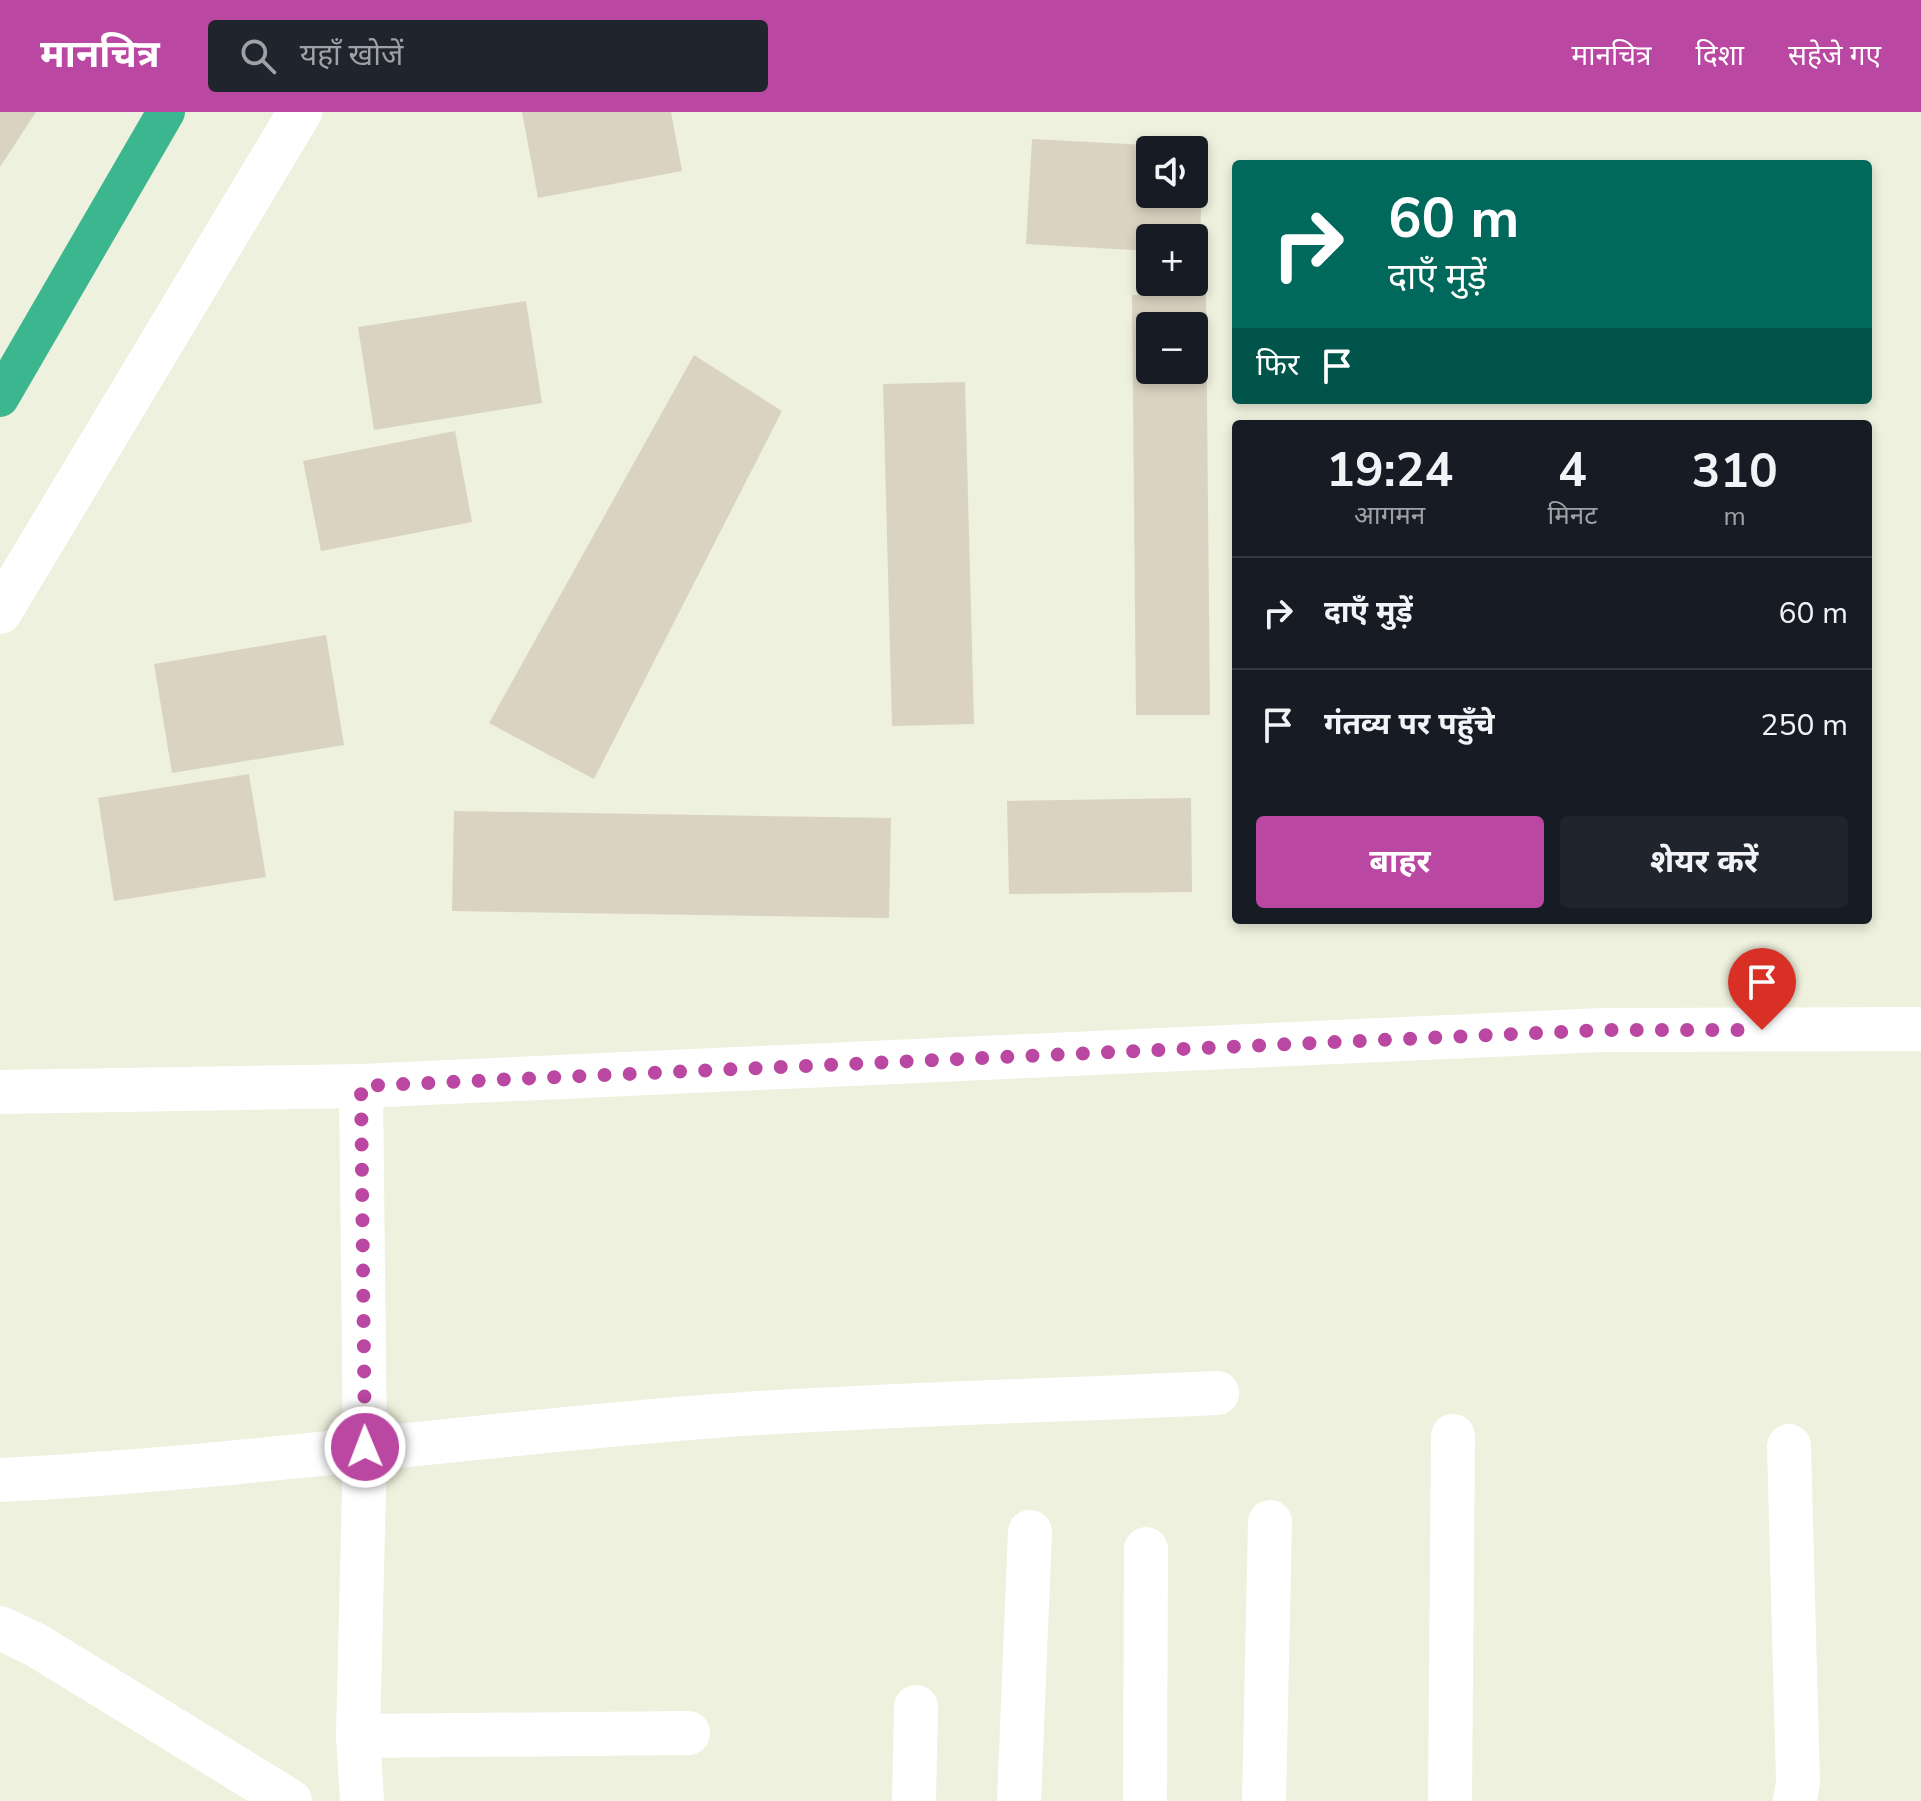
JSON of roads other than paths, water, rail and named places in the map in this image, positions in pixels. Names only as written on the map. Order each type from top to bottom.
[{"type":"street","points":[[0,612],[300,112]]},
{"type":"street","points":[[0,1092],[361,1086],[1603,1030],[1921,1029]]},
{"type":"street","points":[[361,1086],[365,1447],[358,1736],[362,1801]]},
{"type":"street","points":[[0,1480],[123,1474],[365,1447],[717,1416],[1217,1393]]},
{"type":"street","points":[[1450,1801],[1453,1436]]},
{"type":"street","points":[[1789,1446],[1798,1782],[1795,1801]]},
{"type":"street","points":[[1264,1801],[1270,1522]]},
{"type":"street","points":[[1019,1801],[1030,1532]]},
{"type":"street","points":[[1145,1801],[1146,1549]]},
{"type":"street","points":[[0,1628],[36,1645],[290,1801]]},
{"type":"street","points":[[914,1801],[916,1707]]},
{"type":"street","points":[[358,1736],[688,1733]]},
{"type":"waterway","points":[[0,398],[166,112]]}]
